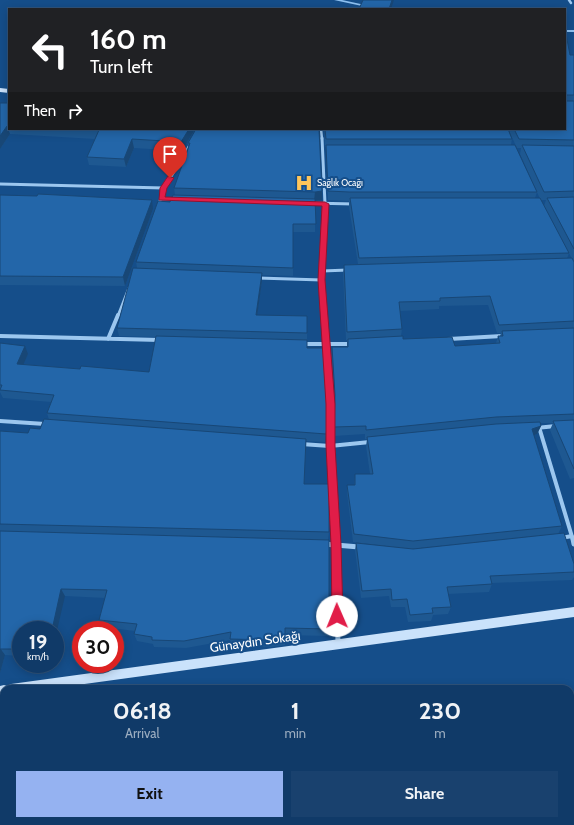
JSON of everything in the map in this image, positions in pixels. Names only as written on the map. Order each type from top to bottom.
[{"type":"street","points":[[321,130],[325,204],[322,280],[331,404],[330,446],[336,544],[338,644]]},
{"type":"street","points":[[158,206],[164,188],[192,140]]},
{"type":"street","points":[[323,150],[331,150]]},
{"type":"street","points":[[0,184],[164,188]]},
{"type":"street","points":[[161,199],[184,200]]},
{"type":"street","points":[[302,203],[357,204]]},
{"type":"street","points":[[322,271],[354,270]]},
{"type":"street","points":[[251,278],[322,280]]},
{"type":"street","points":[[108,339],[132,280]]},
{"type":"street","points":[[0,336],[163,340]]},
{"type":"street","points":[[442,339],[504,336]]},
{"type":"street","points":[[295,344],[326,345],[357,343]]},
{"type":"street","points":[[0,421],[47,425]]},
{"type":"street","points":[[531,428],[560,426]]},
{"type":"street","points":[[539,428],[574,544]]},
{"type":"street","points":[[299,444],[330,446],[377,442]]},
{"type":"street","points":[[557,538],[572,536]]},
{"type":"street","points":[[320,544],[336,544],[366,548]]},
{"type":"street","name":"Günaydın Sokağı","points":[[40,685],[574,612]]},
{"type":"building","points":[[363,0],[392,0],[389,8],[359,8]]},
{"type":"building","points":[[566,34],[570,55],[574,55],[574,95],[566,95]]},
{"type":"building","points":[[566,101],[574,101],[574,140],[519,139],[514,130],[566,130]]},
{"type":"building","points":[[0,103],[8,103],[8,126],[0,136]]},
{"type":"building","points":[[99,130],[188,130],[181,142],[132,139],[124,159],[87,157]]},
{"type":"building","points":[[195,130],[319,130],[322,191],[174,188],[190,143],[188,143]]},
{"type":"building","points":[[325,130],[508,130],[512,139],[326,139]]},
{"type":"building","points":[[326,145],[515,145],[537,192],[328,191]]},
{"type":"building","points":[[522,145],[574,146],[574,191],[544,192]]},
{"type":"building","points":[[38,194],[152,200],[123,277],[0,276],[0,195],[37,196]]},
{"type":"building","points":[[173,195],[315,199],[316,224],[293,224],[293,268],[136,262],[158,201],[170,202]]},
{"type":"building","points":[[574,197],[574,249],[547,198]]},
{"type":"building","points":[[350,198],[540,198],[569,253],[359,258]]},
{"type":"building","points":[[572,258],[574,262],[574,321],[499,325],[490,296],[440,298],[440,301],[399,302],[402,329],[347,332],[344,265]]},
{"type":"building","points":[[133,268],[262,273],[256,315],[307,316],[307,333],[117,328]]},
{"type":"building","points":[[574,328],[574,414],[496,417],[366,430],[366,426],[334,427],[335,395],[332,347],[348,347],[348,339],[403,336],[403,339],[452,337],[455,346],[500,343],[498,336],[503,336],[502,331]]},
{"type":"building","points":[[156,336],[307,340],[307,348],[325,348],[328,396],[326,434],[47,413],[54,395],[0,390],[2,385],[0,385],[0,343],[25,346],[17,364],[80,369],[81,366],[149,372]]},
{"type":"building","points":[[44,419],[306,439],[304,484],[329,484],[329,532],[0,524],[0,431],[28,433],[30,428],[40,429]]},
{"type":"building","points":[[574,420],[574,469],[553,421]]},
{"type":"building","points":[[540,422],[541,426],[532,429],[562,526],[413,541],[354,534],[347,485],[355,485],[355,474],[373,474],[367,437],[496,424]]},
{"type":"building","points":[[0,531],[329,540],[329,629],[285,628],[285,638],[271,640],[230,639],[231,632],[184,641],[152,640],[152,637],[134,634],[137,624],[124,623],[124,621],[99,620],[107,590],[61,589],[54,621],[12,621],[12,649],[0,649]]},
{"type":"building","points":[[564,533],[574,564],[574,572],[490,576],[492,584],[447,587],[451,607],[432,608],[433,613],[410,615],[407,599],[392,600],[391,589],[362,591],[356,543],[413,549]]},
{"type":"waterway","points":[[336,0],[377,8]]},
{"type":"waterway","points":[[566,31],[574,31]]},
{"type":"place","name":"Sağlık Ocağı","points":[[304,183]]},
{"type":"route","points":[[170,178],[164,188],[161,199],[325,204],[322,280],[331,404],[330,446],[336,544],[337,616]]}]
